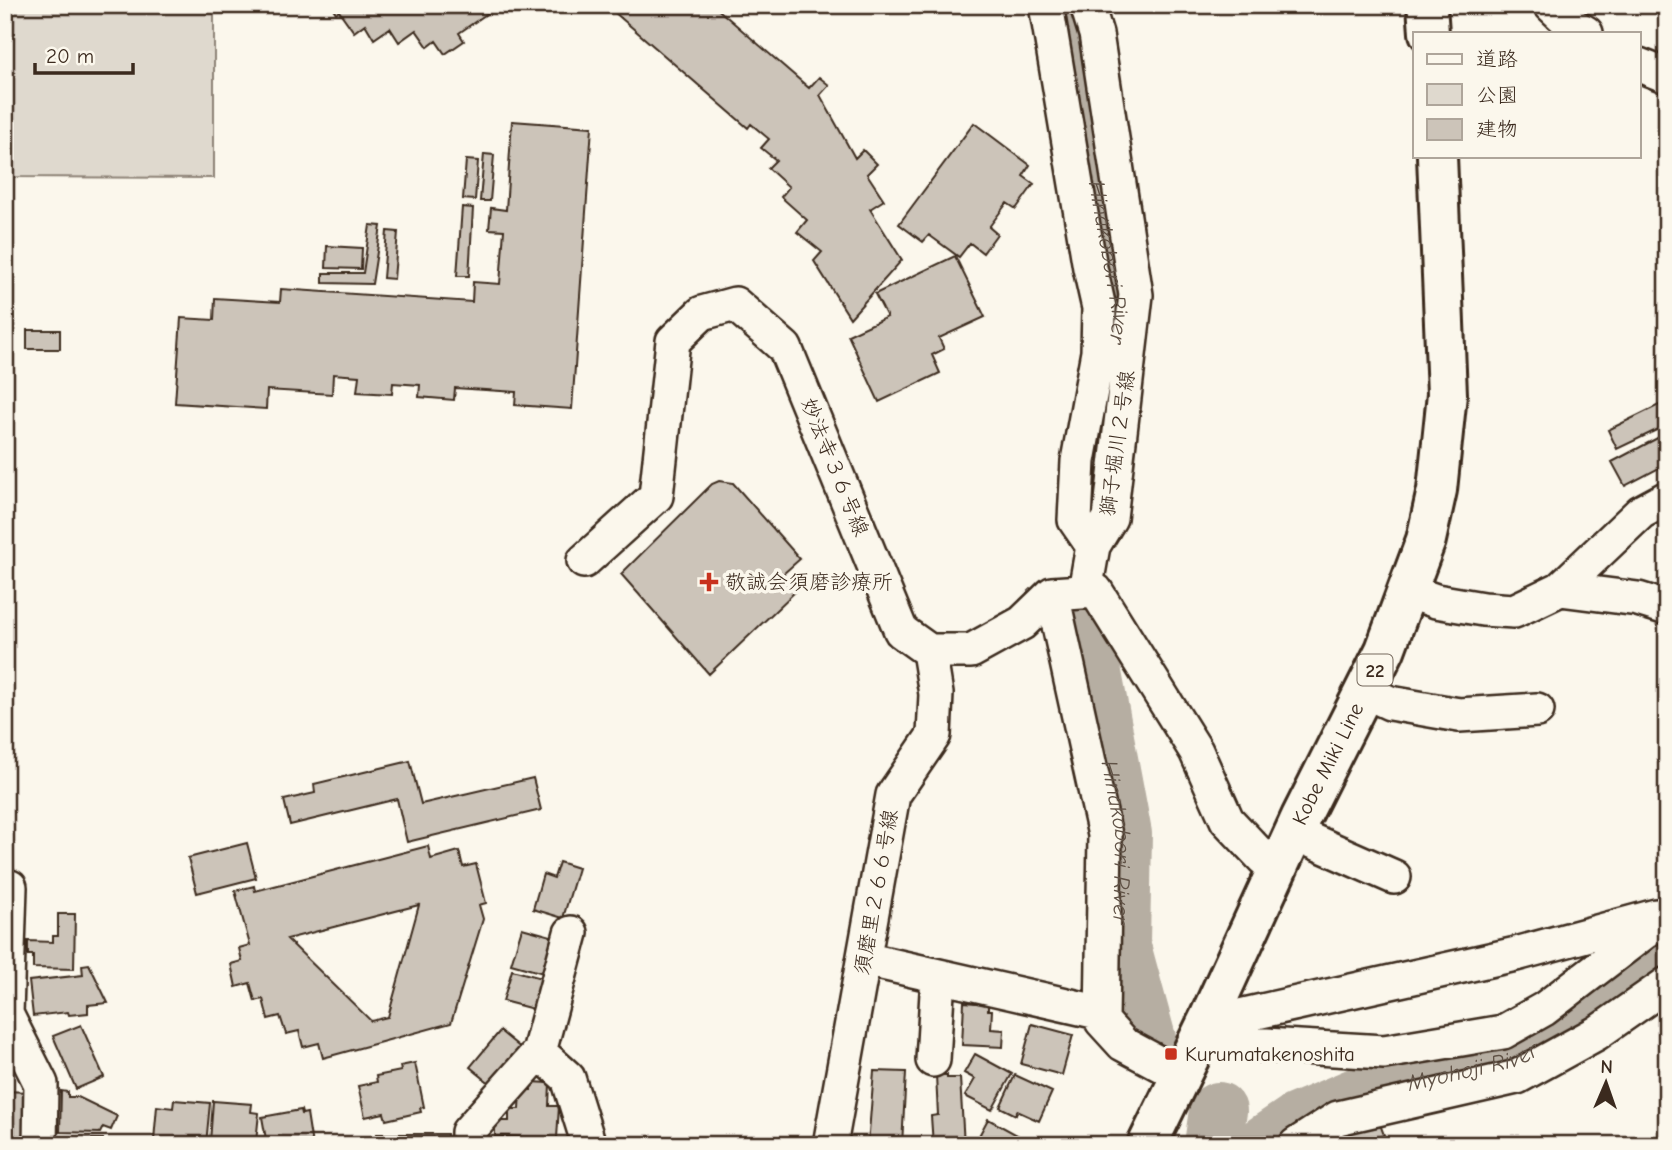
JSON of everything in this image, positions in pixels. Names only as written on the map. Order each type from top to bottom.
[{"type":"main road","points":[[1427,5],[1429,32]]},
{"type":"main road","name":"Kobe Miki Line","points":[[1147,1145],[1385,650],[1426,540],[1437,490],[1447,394],[1437,158]]},
{"type":"street","points":[[1046,5],[1099,308],[1097,352],[1078,461],[1075,520],[1093,546]]},
{"type":"street","name":"獅子堀川２号線","points":[[1085,591],[1093,546],[1110,518],[1136,295],[1096,34],[1087,5]]},
{"type":"street","points":[[1550,5],[1584,32]]},
{"type":"street","points":[[1640,65],[1667,76]]},
{"type":"street","name":"妙法寺３６号線","points":[[584,561],[656,496],[673,341],[702,313],[736,304],[785,348],[901,631],[929,650]]},
{"type":"street","points":[[1407,591],[1436,601],[1483,610],[1514,611],[1560,590],[1641,512],[1667,498]]},
{"type":"street","points":[[1560,590],[1638,599],[1667,608]]},
{"type":"street","points":[[929,650],[971,651],[1022,623],[1052,594],[1096,591],[1196,751],[1227,820],[1264,859],[1287,849],[1394,877]]},
{"type":"street","points":[[1052,594],[1105,835],[1102,1021],[1123,1044],[1181,1075]]},
{"type":"street","name":"須磨里２６６号線","points":[[830,1145],[893,796],[934,735],[936,694],[929,650]]},
{"type":"street","points":[[1364,691],[1390,703],[1459,715],[1537,710]]},
{"type":"street","points":[[5,887],[10,887],[6,1014],[41,1084],[40,1145]]},
{"type":"street","points":[[1205,1027],[1235,1017],[1516,954],[1667,914]]},
{"type":"street","points":[[1205,1027],[1250,1044],[1384,1052],[1503,1032],[1544,1009],[1667,914]]},
{"type":"street","points":[[468,1145],[468,1132],[539,1052],[571,933]]},
{"type":"street","points":[[864,958],[1102,1013]]},
{"type":"street","points":[[933,1060],[938,976]]},
{"type":"street","points":[[1296,1145],[1338,1118],[1517,1077],[1597,1033],[1667,984]]},
{"type":"street","points":[[539,1052],[568,1078],[589,1145]]},
{"type":"green space","points":[[5,5],[212,5],[214,178],[5,177]]},
{"type":"building","points":[[331,5],[493,5],[495,8],[459,33],[464,41],[445,54],[436,41],[428,47],[416,30],[399,42],[390,28],[374,39],[365,24],[354,32],[339,11],[336,13]]},
{"type":"building","points":[[606,5],[713,5],[809,88],[819,77],[829,85],[820,95],[855,158],[863,150],[877,164],[867,174],[884,200],[870,209],[902,260],[850,318],[814,261],[822,252],[797,232],[807,220],[781,197],[789,187],[768,168],[776,160],[761,148],[769,139],[751,124],[748,128]]},
{"type":"building","points":[[512,121],[592,127],[572,409],[515,405],[516,392],[455,388],[454,400],[419,397],[420,385],[393,383],[392,394],[357,392],[359,376],[333,374],[332,394],[267,390],[266,409],[175,403],[181,318],[214,320],[215,298],[280,302],[281,289],[472,302],[473,282],[500,284],[504,230],[489,229],[491,208],[506,210]]},
{"type":"building","points":[[974,123],[1030,165],[1023,176],[1034,184],[1016,209],[1007,203],[989,227],[997,234],[983,253],[970,243],[959,257],[929,235],[923,242],[899,224]]},
{"type":"building","points":[[484,154],[494,155],[490,201],[480,201]]},
{"type":"building","points":[[466,160],[478,161],[475,200],[463,199]]},
{"type":"building","points":[[462,207],[473,208],[469,276],[457,276]]},
{"type":"building","points":[[370,225],[381,226],[372,284],[323,283],[323,273],[363,273]]},
{"type":"building","points":[[387,231],[398,232],[394,279],[383,278]]},
{"type":"building","points":[[327,246],[362,248],[361,269],[326,268]]},
{"type":"building","points":[[955,256],[985,317],[939,338],[944,349],[932,355],[940,373],[879,402],[848,335],[887,317],[875,294]]},
{"type":"building","points":[[27,330],[60,330],[60,349],[27,349]]},
{"type":"building","points":[[1667,401],[1667,425],[1617,449],[1608,430]]},
{"type":"building","points":[[1667,433],[1667,464],[1625,486],[1612,462]]},
{"type":"building","name":"敬誠会須磨診療所","points":[[719,481],[733,483],[800,559],[783,574],[798,589],[709,674],[621,574],[712,484]]},
{"type":"building","points":[[410,761],[421,804],[533,778],[541,810],[407,842],[397,799],[290,825],[284,800],[315,793],[314,784]]},
{"type":"building","points":[[247,843],[256,878],[197,893],[188,858]]},
{"type":"building","points":[[428,846],[431,859],[459,851],[463,867],[476,864],[486,903],[479,905],[483,919],[451,1023],[323,1058],[319,1043],[303,1047],[299,1031],[286,1034],[280,1016],[268,1019],[263,999],[255,1001],[250,983],[236,987],[231,964],[242,961],[239,948],[250,945],[235,891],[254,886],[255,891]],"holes":[[[419,905],[388,1017],[371,1021],[287,939]]]},
{"type":"building","points":[[559,862],[578,868],[563,918],[533,909],[543,874],[554,878]]},
{"type":"building","points":[[58,914],[75,914],[74,969],[33,968],[33,955],[28,955],[28,941],[53,942],[53,936],[58,936]]},
{"type":"building","points":[[522,928],[558,938],[547,974],[511,964]]},
{"type":"building","points":[[89,964],[108,1003],[88,1005],[88,1013],[33,1016],[29,981],[83,975],[82,965]]},
{"type":"building","points":[[512,970],[545,979],[537,1010],[503,1001]]},
{"type":"building","points":[[964,1002],[988,1004],[988,1010],[992,1010],[991,1029],[1004,1030],[1003,1047],[962,1045]]},
{"type":"building","points":[[1032,1024],[1073,1035],[1062,1075],[1021,1064]]},
{"type":"building","points":[[81,1025],[104,1077],[76,1089],[53,1036]]},
{"type":"building","points":[[500,1031],[522,1049],[492,1085],[470,1067]]},
{"type":"building","points":[[975,1054],[1012,1074],[992,1110],[965,1096],[975,1079],[964,1073]]},
{"type":"building","points":[[415,1063],[424,1107],[420,1108],[421,1112],[386,1120],[384,1113],[365,1117],[358,1086],[377,1082],[376,1076],[401,1071],[400,1066]]},
{"type":"building","points":[[874,1071],[906,1072],[902,1145],[868,1145]]},
{"type":"building","points":[[936,1075],[960,1078],[964,1145],[933,1145],[931,1116],[938,1115]]},
{"type":"building","points":[[1015,1075],[1052,1092],[1039,1121],[1017,1111],[1016,1115],[1000,1107]]},
{"type":"building","points":[[531,1082],[550,1083],[549,1106],[559,1106],[557,1138],[495,1136],[495,1121],[509,1121],[509,1109],[519,1109],[520,1090],[531,1090]]},
{"type":"building","points":[[5,1091],[28,1092],[26,1145],[5,1145]]},
{"type":"building","points":[[61,1091],[68,1092],[68,1097],[78,1097],[117,1116],[111,1130],[103,1127],[100,1133],[60,1132]]},
{"type":"building","points":[[174,1100],[210,1103],[206,1144],[154,1140],[157,1106],[173,1108]]},
{"type":"building","points":[[213,1101],[252,1104],[251,1112],[259,1113],[256,1142],[246,1141],[246,1145],[210,1142]]},
{"type":"building","points":[[301,1110],[302,1114],[307,1113],[312,1145],[267,1145],[262,1117]]},
{"type":"building","points":[[988,1119],[1030,1142],[1028,1145],[974,1145]]},
{"type":"building","points":[[1378,1119],[1384,1135],[1359,1145],[1344,1145],[1340,1135]]},
{"type":"building","points":[[377,1134],[447,1134],[447,1145],[377,1145]]},
{"type":"building","points":[[57,1138],[103,1139],[103,1145],[57,1145]]},
{"type":"building","points":[[527,1141],[573,1141],[572,1145],[527,1145]]},
{"type":"waterway","name":"Hinakobori River","points":[[1068,5],[1073,49],[1121,318],[1093,519]]},
{"type":"waterway","name":"Hinakobori River","points":[[1080,604],[1123,834],[1121,943],[1147,1039]]},
{"type":"waterway","name":"Myohoji River","points":[[1263,1145],[1297,1122],[1365,1093],[1518,1058],[1594,1011],[1667,959]]},
{"type":"waterway","points":[[1213,1145],[1218,1111]]},
{"type":"place","name":"敬誠会須磨診療所","points":[[709,582]]},
{"type":"place","name":"Kurumatakenoshita","points":[[1171,1054]]}]
